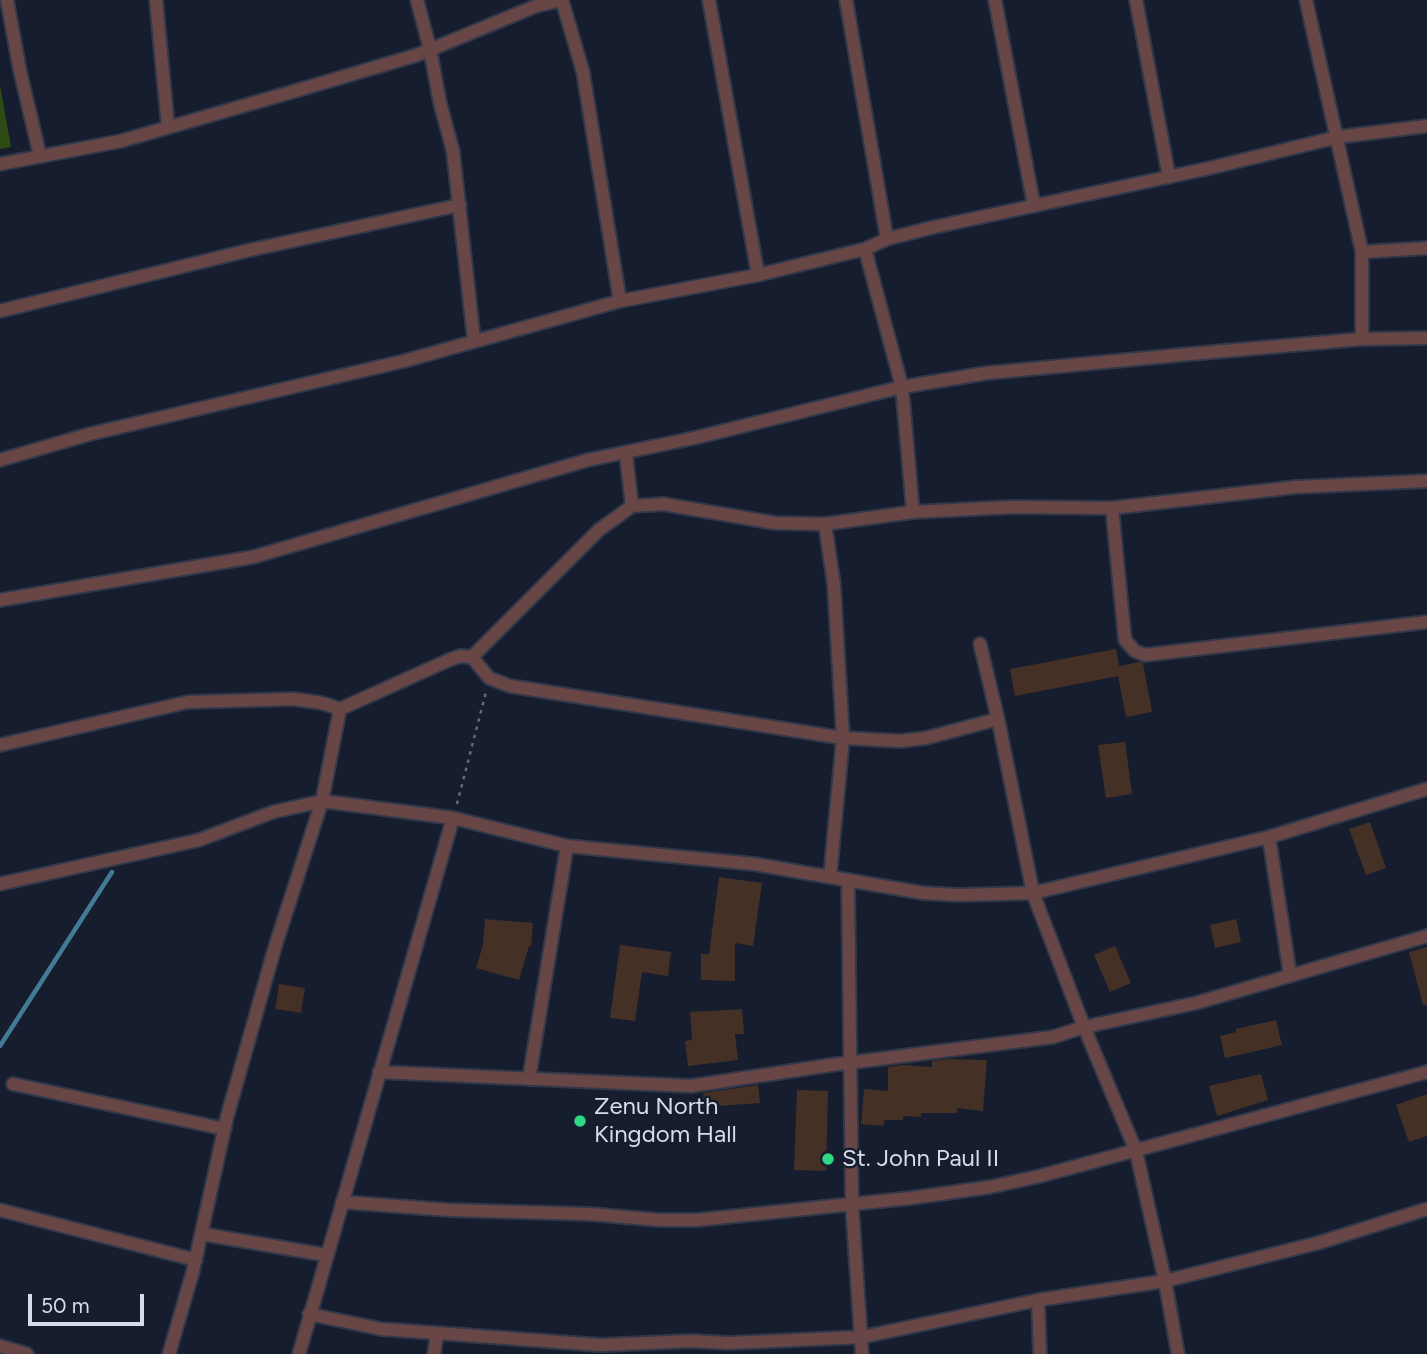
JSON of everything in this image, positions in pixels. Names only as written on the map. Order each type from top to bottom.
[{"type":"street","points":[[7,0],[40,156]]},
{"type":"street","points":[[156,0],[168,127]]},
{"type":"street","points":[[417,0],[453,151],[474,340]]},
{"type":"street","points":[[0,164],[121,141],[405,59],[536,6],[562,0],[583,72],[620,301]]},
{"type":"street","points":[[709,0],[758,275]]},
{"type":"street","points":[[846,0],[887,239]]},
{"type":"street","points":[[995,0],[1034,206]]},
{"type":"street","points":[[1136,0],[1169,177]]},
{"type":"street","points":[[1306,0],[1362,253],[1362,339]]},
{"type":"street","points":[[0,460],[90,434],[404,361],[620,301],[758,275],[865,249],[887,239],[1338,137],[1427,126]]},
{"type":"street","points":[[0,311],[250,250],[460,205]]},
{"type":"street","points":[[1362,253],[1427,248]]},
{"type":"street","points":[[865,249],[902,387],[913,512]]},
{"type":"street","points":[[0,600],[253,556],[588,460],[626,454],[902,387],[987,373],[1362,339],[1427,338]]},
{"type":"street","points":[[626,454],[632,506]]},
{"type":"street","points":[[472,657],[599,530],[632,506],[663,504],[775,523],[825,524],[913,512],[1112,508],[1296,487],[1427,481]]},
{"type":"street","points":[[1112,508],[1125,640],[1135,651],[1145,655],[1427,622]]},
{"type":"street","points":[[825,524],[834,585],[843,738],[830,877]]},
{"type":"street","points":[[980,644],[1033,893],[1084,1027],[1136,1151],[1178,1354]]},
{"type":"street","points":[[0,745],[188,702],[295,699],[340,709],[460,656],[472,657],[489,678],[510,686],[843,738],[900,741],[926,738],[998,719]]},
{"type":"street","points":[[169,1354],[196,1260],[225,1129],[275,947],[322,801],[340,709]]},
{"type":"street","points":[[0,884],[199,840],[273,812],[322,801],[453,818],[567,846],[754,864],[923,893],[1033,893],[1269,837],[1427,789]]},
{"type":"street","points":[[299,1354],[453,818]]},
{"type":"street","points":[[1269,837],[1290,974]]},
{"type":"street","points":[[529,1079],[567,846]]},
{"type":"street","points":[[848,880],[852,1205],[862,1354]]},
{"type":"street","points":[[379,1072],[691,1086],[1044,1038],[1196,1003],[1427,936]]},
{"type":"street","points":[[342,1202],[660,1220],[696,1220],[852,1205],[990,1187],[1136,1151],[1427,1072]]},
{"type":"street","points":[[13,1084],[225,1129]]},
{"type":"street","points":[[309,1314],[354,1325],[588,1349],[691,1340],[729,1349],[862,1337],[1038,1300],[1165,1281],[1318,1243],[1427,1209]]},
{"type":"street","points":[[0,1210],[196,1260]]},
{"type":"street","points":[[202,1234],[326,1255]]},
{"type":"street","points":[[1038,1300],[1040,1354]]},
{"type":"street","points":[[434,1354],[437,1334]]},
{"type":"street","points":[[0,1346],[27,1354]]},
{"type":"path","points":[[453,818],[489,678]]},
{"type":"green space","points":[[0,85],[11,147],[0,149]]},
{"type":"building","points":[[1116,649],[1119,666],[1143,663],[1152,712],[1126,717],[1118,676],[1015,696],[1010,669]]},
{"type":"building","points":[[1125,742],[1132,794],[1106,798],[1098,745]]},
{"type":"building","points":[[1370,822],[1386,868],[1366,875],[1349,829]]},
{"type":"building","points":[[719,877],[762,883],[753,946],[735,943],[735,981],[701,980],[701,954],[709,954]]},
{"type":"building","points":[[485,919],[533,923],[531,947],[529,946],[519,980],[476,968],[483,945]]},
{"type":"building","points":[[1236,919],[1241,942],[1215,948],[1210,925]]},
{"type":"building","points":[[620,945],[671,952],[668,976],[642,972],[635,1021],[610,1018]]},
{"type":"building","points":[[1115,946],[1131,983],[1110,992],[1094,955]]},
{"type":"building","points":[[1427,947],[1427,1005],[1423,1005],[1409,952]]},
{"type":"building","points":[[279,984],[305,988],[301,1013],[275,1009]]},
{"type":"building","points":[[742,1009],[744,1034],[735,1034],[738,1060],[688,1066],[685,1041],[692,1040],[690,1012]]},
{"type":"building","points":[[1276,1020],[1282,1045],[1225,1058],[1220,1036],[1236,1032],[1236,1029]]},
{"type":"building","points":[[987,1060],[983,1111],[957,1108],[957,1113],[921,1113],[921,1117],[903,1116],[903,1120],[884,1120],[884,1126],[861,1124],[864,1089],[888,1091],[888,1067],[932,1067],[932,1061]]},
{"type":"building","points":[[1261,1074],[1268,1100],[1217,1116],[1209,1086]]},
{"type":"building","points":[[758,1085],[760,1103],[704,1107],[703,1093]]},
{"type":"building","points":[[797,1090],[828,1091],[826,1171],[794,1170]]},
{"type":"building","points":[[1427,1094],[1427,1136],[1409,1142],[1396,1105]]},
{"type":"waterway","points":[[0,1046],[112,872]]},
{"type":"place","name":"Zenu North Kingdom Hall","points":[[580,1121]]},
{"type":"place","name":"St. John Paul II","points":[[828,1159]]}]
